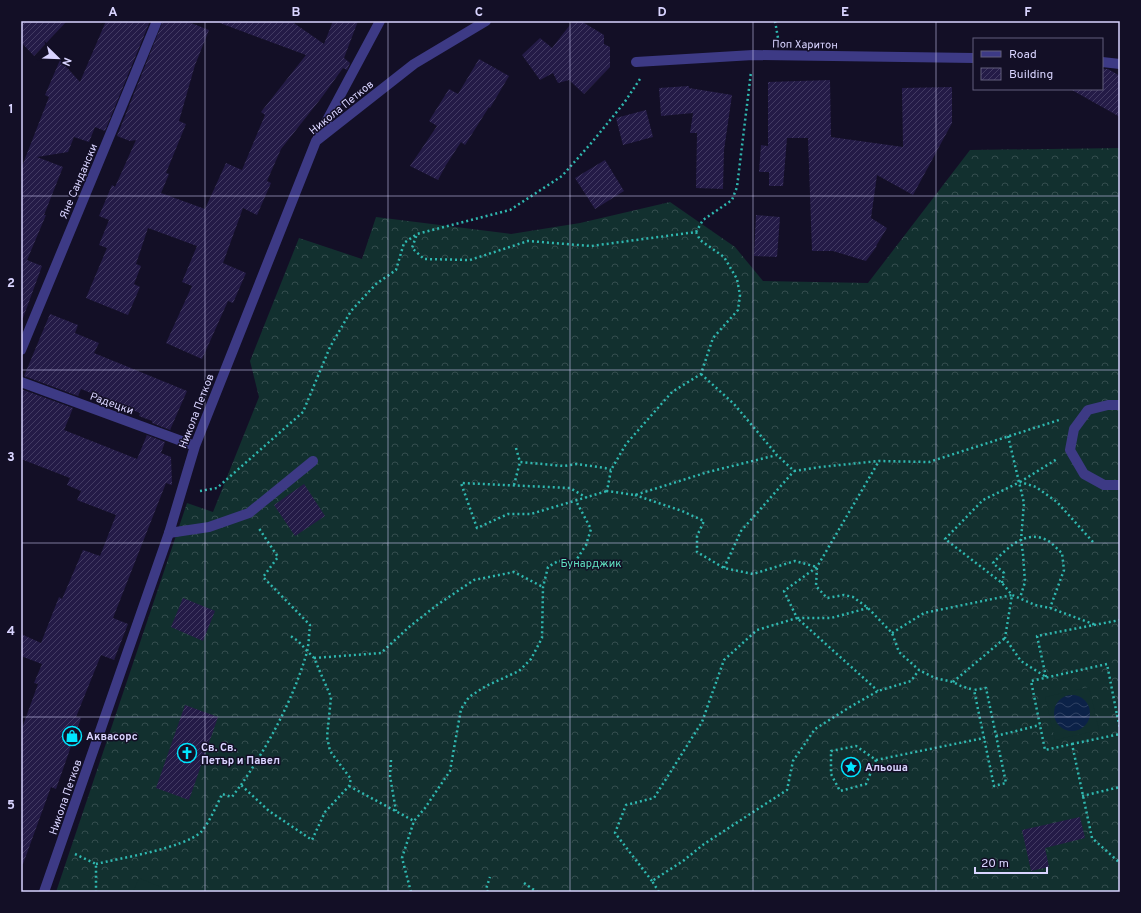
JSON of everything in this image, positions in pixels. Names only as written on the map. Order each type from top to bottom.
[{"type":"street","name":"Яне Сандански","points":[[21,350],[157,21]]},
{"type":"street","points":[[316,141],[380,21]]},
{"type":"street","name":"Никола Петков","points":[[44,892],[169,533],[195,446],[316,141],[414,64],[486,21]]},
{"type":"street","name":"Поп Харитон","points":[[641,62],[753,55],[973,58]]},
{"type":"street","points":[[1103,62],[1120,64]]},
{"type":"street","name":"Радецки","points":[[21,382],[195,446]]},
{"type":"street","points":[[1120,405],[1108,405],[1088,410],[1074,429],[1070,450],[1084,474],[1104,485],[1120,485]]},
{"type":"street","points":[[169,533],[209,527],[249,513],[313,461]]},
{"type":"path","points":[[696,232],[703,220],[732,200],[737,187],[753,55]]},
{"type":"path","points":[[180,494],[217,488],[303,412],[330,347],[351,311],[376,284],[396,270],[404,243],[417,234],[510,210],[562,176],[624,103],[643,75],[641,62]]},
{"type":"path","points":[[417,234],[412,248],[424,259],[470,260],[528,241],[591,246],[696,232]]},
{"type":"path","points":[[607,491],[611,470],[626,444],[672,392],[701,374],[713,338],[738,310],[740,295],[737,279],[724,257],[700,240],[696,232]]},
{"type":"path","points":[[701,374],[734,404],[777,455],[794,471]]},
{"type":"path","points":[[724,568],[742,531],[794,471],[880,461],[929,462],[1059,420]]},
{"type":"path","points":[[1008,436],[1024,503],[1021,540],[1024,554],[1025,582],[1020,598]]},
{"type":"path","points":[[514,485],[520,462],[516,448]]},
{"type":"path","points":[[1070,450],[1020,482],[983,500],[945,538],[1002,583],[1012,595],[1034,605],[1050,608],[1096,625]]},
{"type":"path","points":[[635,495],[708,472],[777,455]]},
{"type":"path","points":[[878,692],[797,618],[784,591],[817,567],[880,461]]},
{"type":"path","points":[[520,462],[564,466],[577,464],[611,470]]},
{"type":"path","points":[[1020,482],[1036,487],[1057,502],[1093,542]]},
{"type":"path","points":[[587,498],[570,488],[461,483],[477,528],[508,514],[531,514],[587,498],[607,491],[635,495],[682,511],[704,521],[697,536],[697,552],[724,568],[752,574],[794,561],[817,567]]},
{"type":"path","points":[[411,892],[402,858],[414,821],[425,808],[450,771],[461,709],[469,697],[486,686],[519,671],[531,659],[542,638],[543,587],[548,566],[558,561],[574,562],[586,545],[591,529],[576,501]]},
{"type":"path","points":[[60,847],[96,864],[144,854],[192,838],[202,831],[222,794],[232,797],[260,756],[286,709],[307,651],[310,625],[263,577],[278,557],[249,513]]},
{"type":"path","points":[[1002,583],[1004,573],[993,563],[1008,547],[1021,540],[1037,537],[1050,542],[1062,553],[1064,570],[1050,608]]},
{"type":"path","points":[[817,567],[816,586],[827,598],[844,595],[853,597],[868,608],[892,634],[899,652],[919,670],[934,678],[953,682],[974,690],[986,688],[1006,783],[994,786],[974,690]]},
{"type":"path","points":[[314,658],[381,653],[414,622],[474,580],[514,572],[543,587]]},
{"type":"path","points":[[892,634],[924,613],[1012,595]]},
{"type":"path","points":[[953,682],[1005,638],[1012,595]]},
{"type":"path","points":[[659,892],[615,833],[626,805],[654,798],[702,722],[724,660],[757,630],[797,618],[831,618],[868,608]]},
{"type":"path","points":[[1046,677],[1037,636],[1120,620]]},
{"type":"path","points":[[241,785],[269,811],[312,840],[325,812],[349,786],[351,779],[330,751],[327,737],[331,697],[314,658],[289,635]]},
{"type":"path","points":[[1005,638],[1021,661],[1046,677]]},
{"type":"path","points":[[1120,728],[1119,715],[1107,664],[1031,681],[1045,750],[1120,734]]},
{"type":"path","points":[[652,881],[684,861],[704,844],[786,790],[793,761],[815,730],[850,707],[878,692],[911,681],[919,670]]},
{"type":"path","points":[[996,736],[1040,725]]},
{"type":"path","points":[[876,760],[866,784],[840,791],[831,774],[831,751],[856,746],[876,760],[984,738]]},
{"type":"path","points":[[1072,744],[1092,838],[1120,863]]},
{"type":"path","points":[[391,760],[390,776],[396,811]]},
{"type":"path","points":[[349,786],[414,821]]},
{"type":"path","points":[[1082,796],[1120,787]]},
{"type":"path","points":[[96,864],[96,892]]},
{"type":"path","points":[[488,892],[486,888],[490,878]]},
{"type":"path","points":[[524,883],[537,892]]},
{"type":"green space","name":"Бунарджик","points":[[1120,148],[1120,892],[56,892],[187,503],[213,512],[259,397],[250,361],[299,238],[362,259],[376,217],[511,234],[580,223],[670,202],[735,247],[763,281],[868,283],[970,150]]},
{"type":"green space","points":[[1089,687],[1099,730],[1055,740],[1045,697]]},
{"type":"green space","points":[[139,878],[173,892],[133,892]]},
{"type":"water","points":[[1072,695],[1082,698],[1087,703],[1090,713],[1087,723],[1082,728],[1072,731],[1062,728],[1057,723],[1054,713],[1057,703],[1062,698]]},
{"type":"building","points":[[21,21],[67,21],[34,56],[21,42]]},
{"type":"building","points":[[106,21],[150,21],[105,131],[95,127],[89,142],[74,137],[68,152],[37,157],[63,167],[44,215],[46,215],[27,260],[42,266],[23,318],[21,318],[21,169],[49,97],[45,95],[60,60],[80,82]]},
{"type":"building","points":[[163,21],[186,21],[209,30],[195,65],[179,121],[186,124],[166,173],[169,174],[161,193],[205,209],[226,163],[242,170],[265,115],[261,112],[306,55],[220,23],[221,21],[291,21],[324,44],[333,21],[358,21],[344,58],[350,63],[347,70],[343,68],[281,149],[267,181],[271,183],[257,215],[243,208],[223,263],[246,273],[233,303],[228,301],[202,359],[166,343],[192,286],[182,282],[197,246],[148,228],[136,264],[141,266],[134,284],[140,287],[128,315],[86,298],[107,248],[99,245],[109,220],[99,216],[112,185],[115,187],[136,140],[130,141],[117,136]]},
{"type":"building","points":[[573,21],[581,21],[604,35],[604,44],[610,47],[610,67],[584,94],[569,80],[558,83],[553,73],[540,80],[522,55],[540,38],[552,48]]},
{"type":"building","points":[[479,59],[509,76],[465,145],[461,142],[438,180],[410,166],[437,126],[429,121],[449,89],[458,94]]},
{"type":"building","points":[[1103,69],[1108,69],[1120,76],[1120,117],[1072,90],[1103,90]]},
{"type":"building","points":[[830,80],[831,137],[903,147],[902,88],[952,87],[952,123],[913,195],[877,175],[871,218],[887,228],[877,246],[866,261],[833,251],[812,251],[808,138],[787,138],[783,186],[769,186],[769,172],[759,172],[761,145],[768,146],[768,82]]},
{"type":"building","points":[[689,86],[689,88],[732,95],[724,150],[723,189],[696,188],[697,133],[690,133],[693,113],[661,116],[659,88]]},
{"type":"building","points":[[646,110],[653,137],[623,145],[616,118]]},
{"type":"building","points":[[605,160],[624,191],[595,209],[575,178]]},
{"type":"building","points":[[756,215],[780,217],[777,257],[754,256]]},
{"type":"building","points":[[50,314],[78,325],[75,333],[99,343],[94,353],[187,391],[170,430],[139,416],[140,413],[81,389],[78,396],[24,376]]},
{"type":"building","points":[[21,389],[73,408],[64,430],[137,459],[147,435],[165,442],[161,453],[171,457],[172,485],[166,483],[113,618],[128,624],[114,660],[101,655],[76,717],[81,718],[56,789],[51,787],[23,864],[21,864],[21,731],[38,684],[34,683],[42,664],[21,656],[21,634],[41,643],[59,597],[62,599],[83,550],[100,556],[116,515],[77,500],[81,491],[67,485],[70,478],[21,459]]},
{"type":"building","points":[[304,484],[325,516],[295,536],[274,505]]},
{"type":"building","points":[[183,598],[215,611],[203,641],[171,627]]},
{"type":"building","name":"Св. Св. Петър и Павел","points":[[185,705],[218,717],[189,800],[156,788]]},
{"type":"building","points":[[1080,817],[1085,838],[1045,848],[1049,867],[1031,871],[1022,830]]},
{"type":"place","name":"Аквасорс","points":[[72,736]]},
{"type":"place","name":"Св. Св. Петър и Павел","points":[[187,753]]},
{"type":"place","name":"Альоша","points":[[851,767]]}]
